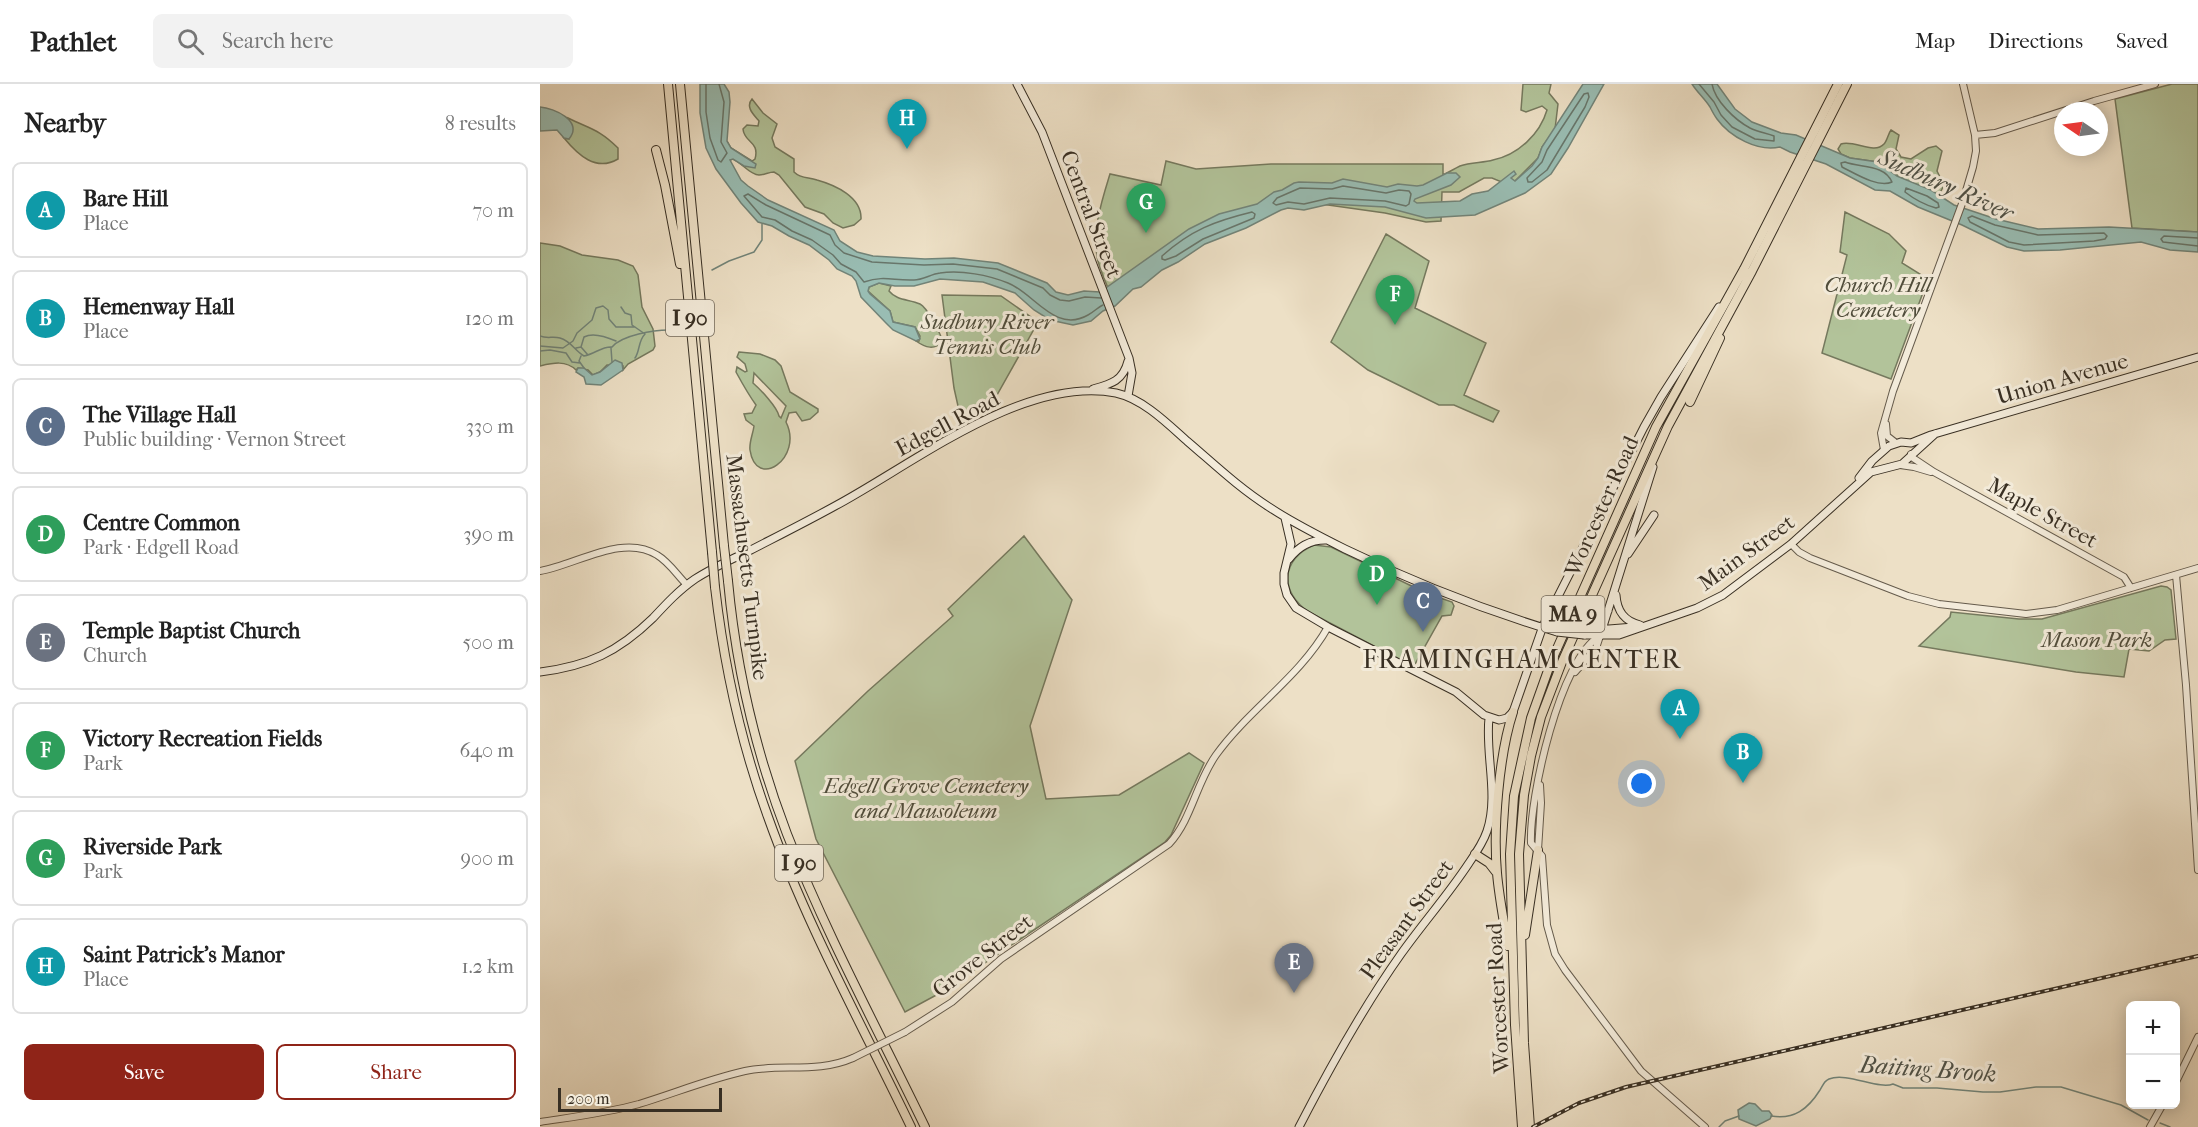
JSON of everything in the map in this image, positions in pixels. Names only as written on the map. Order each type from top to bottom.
[{"type":"highway","name":"Massachusetts Turnpike","points":[[668,84],[715,587],[729,679],[749,758],[767,816],[806,910],[911,1127]]},
{"type":"highway","name":"Massachusetts Turnpike","points":[[680,84],[724,546],[735,640],[742,678],[764,765],[780,813],[818,906],[925,1127]]},
{"type":"highway","name":"Worcester Road","points":[[1530,1127],[1519,874],[1521,824],[1527,775],[1547,698],[1668,426],[1733,306],[1818,132],[1838,84]]},
{"type":"highway","name":"Worcester Road","points":[[1818,132],[1847,84]]},
{"type":"highway","points":[[656,150],[679,257],[693,346]]},
{"type":"highway","name":"Worcester Road","points":[[1522,1127],[1510,873],[1512,815],[1521,756],[1537,699],[1656,427],[1801,166]]},
{"type":"highway","points":[[1690,402],[1733,306]]},
{"type":"highway","points":[[1513,712],[1506,741],[1499,795],[1497,873],[1514,988]]},
{"type":"highway","points":[[1522,964],[1538,850]]},
{"type":"highway","points":[[1475,854],[1489,863],[1497,873]]},
{"type":"main road","name":"Central Street","points":[[1017,84],[1042,132],[1129,358]]},
{"type":"main road","name":"Worcester Road","points":[[1513,712],[1543,626],[1650,416],[1744,269]]},
{"type":"main road","name":"Union Avenue","points":[[1896,443],[1911,443],[2198,357]]},
{"type":"main road","points":[[1087,391],[1118,380],[1124,374],[1129,358]]},
{"type":"main road","points":[[1128,396],[1131,373],[1129,358]]},
{"type":"main road","name":"Edgell Road","points":[[540,672],[582,664],[614,650],[636,633],[687,585],[705,573],[838,504],[974,424],[1036,401],[1062,394],[1087,391],[1128,396],[1163,420],[1251,495],[1286,518],[1421,584],[1543,626],[1586,628],[1602,632]]},
{"type":"main road","name":"Worcester Road","points":[[1602,632],[1668,426]]},
{"type":"main road","name":"Union Avenue","points":[[1899,465],[1935,434]]},
{"type":"main road","name":"Main Street","points":[[1856,484],[1862,473],[1882,452],[1896,443]]},
{"type":"main road","points":[[1905,443],[1912,448],[1911,454]]},
{"type":"main road","points":[[1882,452],[1880,464],[1890,468],[1899,465]]},
{"type":"main road","name":"Main Street","points":[[1602,632],[1643,626],[1697,608],[1716,598],[1791,544],[1871,472],[1884,467]]},
{"type":"main road","points":[[1624,561],[1654,515]]},
{"type":"main road","points":[[1286,518],[1291,539],[1283,579],[1289,599],[1301,611],[1328,627],[1451,688],[1490,718],[1504,720],[1513,712]]},
{"type":"main road","points":[[1287,562],[1294,552],[1303,546],[1318,540],[1328,540]]},
{"type":"main road","points":[[1616,590],[1618,607],[1623,615],[1629,621],[1643,626]]},
{"type":"main road","points":[[1559,596],[1558,606],[1564,615],[1586,628],[1611,607]]},
{"type":"main road","name":"Pleasant Street","points":[[1299,1127],[1373,994],[1413,937],[1453,888],[1485,837],[1490,815],[1491,777],[1488,746],[1490,718]]},
{"type":"street","points":[[1882,452],[1881,433],[1906,352],[1963,201],[1975,158],[1975,135],[1963,84]]},
{"type":"street","points":[[1975,135],[1995,133],[2155,84]]},
{"type":"street","points":[[1885,421],[1887,436],[1896,443]]},
{"type":"street","name":"Maple Street","points":[[1911,454],[1913,458],[1934,472],[2124,577],[2131,588]]},
{"type":"street","name":"Maple Street","points":[[1899,465],[1934,472]]},
{"type":"street","points":[[1791,544],[1810,558],[1908,596],[1952,606],[2018,614],[2041,613],[2198,568]]},
{"type":"street","points":[[540,571],[619,547],[633,547],[648,550],[662,559],[687,585]]},
{"type":"street","points":[[2176,575],[2198,870]]},
{"type":"street","name":"Grove Street","points":[[540,1122],[590,1115],[629,1106],[744,1071],[771,1068],[819,1068],[853,1058],[905,1032],[952,1002],[1001,959],[1169,844],[1181,828],[1215,757],[1237,730],[1301,663],[1328,627]]},
{"type":"street","points":[[1602,632],[1581,654],[1570,677],[1553,721],[1539,781],[1541,803],[1538,850],[1543,860],[1549,936],[1560,963],[1638,1067],[1705,1127]]},
{"type":"street","points":[[2180,1072],[2198,1037]]},
{"type":"street","points":[[2151,1127],[2160,1109]]},
{"type":"green space","points":[[1523,84],[1551,84],[1549,93],[1558,104],[1555,129],[1542,147],[1538,158],[1515,181],[1504,183],[1492,178],[1484,178],[1459,192],[1442,192],[1441,221],[1426,222],[1385,213],[1321,204],[1291,205],[1162,256],[1115,304],[1096,250],[1098,217],[1110,174],[1161,185],[1166,161],[1196,169],[1271,164],[1443,164],[1443,175],[1460,166],[1502,157],[1527,142],[1544,119],[1547,110],[1542,106],[1526,112],[1521,110]]},
{"type":"green space","points":[[2172,84],[2198,84],[2198,232],[2132,228],[2115,99]]},
{"type":"green space","points":[[752,99],[763,113],[777,124],[772,138],[775,147],[794,159],[794,172],[802,177],[832,185],[846,193],[857,204],[861,219],[854,225],[843,228],[833,223],[824,214],[805,207],[779,175],[774,172],[756,174],[733,159],[730,160],[727,141],[731,148],[752,161],[755,159],[754,145],[746,137],[743,129],[747,125],[758,126],[759,121],[749,105]]},
{"type":"green space","points":[[568,118],[605,137],[618,148],[618,159],[602,164],[581,156],[564,138],[569,139],[572,129]]},
{"type":"green space","points":[[1891,130],[1899,135],[1896,149],[1901,157],[1911,159],[1928,148],[1936,146],[1942,151],[1937,171],[1944,185],[1941,191],[1936,194],[1904,180],[1878,162],[1850,158],[1841,154],[1838,149],[1841,144],[1846,143],[1869,148],[1880,147],[1885,143]]},
{"type":"green space","name":"Church Hill Cemetery","points":[[1845,212],[1889,234],[1906,251],[1902,263],[1928,279],[1891,379],[1822,353],[1847,255],[1840,252]]},
{"type":"green space","points":[[1386,234],[1429,261],[1415,308],[1486,343],[1464,395],[1499,411],[1493,422],[1454,405],[1439,405],[1368,370],[1331,342]]},
{"type":"green space","points":[[540,243],[560,246],[582,255],[618,260],[633,266],[638,275],[642,307],[653,329],[655,346],[653,350],[628,364],[623,370],[623,366],[607,365],[593,375],[588,370],[578,368],[576,370],[564,364],[554,363],[540,366]]},
{"type":"green space","points":[[879,283],[891,286],[889,291],[896,297],[923,306],[943,342],[933,347],[923,345],[916,341],[919,341],[920,336],[915,327],[893,322],[890,311],[868,291],[869,287]]},
{"type":"green space","name":"Sudbury River Tennis Club","points":[[942,295],[1001,296],[1038,322],[988,411],[962,424],[954,388]]},
{"type":"green space","points":[[739,352],[760,354],[775,360],[781,366],[790,392],[818,409],[818,412],[810,419],[802,421],[796,412],[789,413],[786,422],[790,435],[789,447],[777,465],[769,469],[761,468],[754,462],[750,450],[754,426],[746,420],[744,414],[752,413],[756,405],[736,372],[737,367],[747,371],[745,364],[737,357]],"holes":[[[754,373],[786,406],[781,418],[753,383]]]},
{"type":"green space","name":"Edgell Grove Cemetery and Mausoleum","points":[[1024,536],[1072,600],[1030,726],[1046,799],[1119,795],[1189,753],[1204,763],[1171,835],[1165,842],[940,993],[905,1012],[816,839],[795,761],[868,691],[953,616],[948,609]]},
{"type":"green space","points":[[1314,545],[1331,547],[1426,593],[1452,602],[1454,606],[1451,615],[1442,616],[1415,664],[1410,665],[1309,612],[1299,604],[1289,586],[1290,567],[1303,551]]},
{"type":"green space","name":"Mason Park","points":[[2161,586],[2171,590],[2176,639],[2165,640],[2149,651],[2129,649],[2124,677],[2076,672],[1919,646],[1950,617],[1951,612],[2042,619]]},
{"type":"water","points":[[700,84],[724,84],[729,92],[727,141],[731,148],[756,164],[755,168],[744,166],[733,159],[730,160],[741,180],[768,200],[834,230],[840,241],[857,252],[873,256],[954,258],[998,263],[1047,283],[1056,292],[1068,295],[1084,291],[1100,292],[1189,229],[1219,214],[1257,204],[1274,192],[1294,183],[1332,183],[1343,179],[1387,187],[1398,184],[1417,186],[1447,173],[1456,173],[1460,177],[1451,185],[1415,199],[1417,203],[1460,201],[1472,194],[1488,191],[1514,171],[1516,174],[1511,178],[1515,181],[1538,158],[1542,147],[1583,84],[1604,84],[1551,174],[1525,193],[1475,215],[1426,218],[1385,207],[1330,204],[1304,210],[1288,208],[1205,244],[1162,270],[1141,287],[1133,289],[1115,306],[1103,311],[1091,321],[1073,325],[1050,320],[1034,310],[1015,293],[983,282],[940,279],[914,286],[879,283],[869,287],[870,294],[890,311],[893,322],[915,327],[920,339],[916,341],[893,330],[886,323],[861,297],[852,276],[837,269],[809,245],[772,226],[758,222],[741,203],[716,169],[706,148],[700,113]]},
{"type":"water","points":[[1692,84],[1717,84],[1735,109],[1752,122],[1781,133],[1796,135],[1850,158],[1878,162],[1897,176],[1931,190],[1954,205],[1996,219],[2038,229],[2109,227],[2198,232],[2198,252],[2170,250],[2141,242],[2060,250],[2024,251],[2007,247],[1918,207],[1890,191],[1875,190],[1826,164],[1780,147],[1763,147],[1745,142],[1723,126]]},
{"type":"water","points":[[540,107],[553,110],[570,121],[573,132],[569,139],[564,138],[557,130],[540,131]]},
{"type":"water","points":[[615,360],[622,363],[623,370],[601,385],[586,384],[584,377],[576,372],[578,368],[584,368],[592,375],[600,372]]},
{"type":"water","points":[[1749,1103],[1755,1104],[1762,1111],[1769,1111],[1772,1115],[1770,1119],[1756,1126],[1739,1119],[1738,1110]]},
{"type":"waterway","points":[[712,270],[754,252],[762,240],[762,224]]},
{"type":"waterway","points":[[540,346],[563,348],[573,341],[577,333],[592,320],[596,308],[603,306],[608,310],[609,319],[616,327],[635,327]]},
{"type":"waterway","points":[[621,307],[625,313],[631,315],[632,325],[645,334],[635,358]]},
{"type":"waterway","points":[[540,336],[564,339],[584,356],[612,347],[630,336],[669,330]]},
{"type":"waterway","points":[[576,348],[581,347],[584,337],[592,335],[616,341]]},
{"type":"waterway","points":[[581,347],[588,355]]},
{"type":"waterway","points":[[611,348],[612,362]]},
{"type":"waterway","points":[[540,351],[566,353],[572,362],[580,363]]},
{"type":"waterway","points":[[581,356],[579,361],[584,368]]},
{"type":"waterway","name":"Baiting Brook","points":[[1771,1116],[1787,1116],[1800,1112],[1811,1103],[1826,1081],[1836,1077],[1880,1085],[1893,1084],[1903,1088],[1983,1092],[2061,1087],[2121,1105],[2148,1120]]},
{"type":"waterway","name":"Baiting Brook","points":[[1719,1127],[1725,1121],[1739,1116]]},
{"type":"waterway","name":"Baiting Brook","points":[[2160,1123],[2170,1127]]},
{"type":"railway","points":[[1533,1127],[1579,1103],[1626,1087],[2198,956]]},
{"type":"place","name":"Saint Patrick's Manor","points":[[907,149]]},
{"type":"place","name":"Riverside Park","points":[[1146,233]]},
{"type":"place","name":"Victory Recreation Fields","points":[[1395,325]]},
{"type":"place","name":"Centre Common","points":[[1377,605]]},
{"type":"place","name":"The Village Hall","points":[[1423,632]]},
{"type":"place","name":"Bare Hill","points":[[1680,739]]},
{"type":"place","name":"Hemenway Hall","points":[[1743,783]]},
{"type":"place","name":"Temple Baptist Church","points":[[1294,993]]},
{"type":"district","name":"FRAMINGHAM CENTER","points":[[1522,659]]},
{"type":"water label","name":"Sudbury River","points":[[1946,185]]}]
